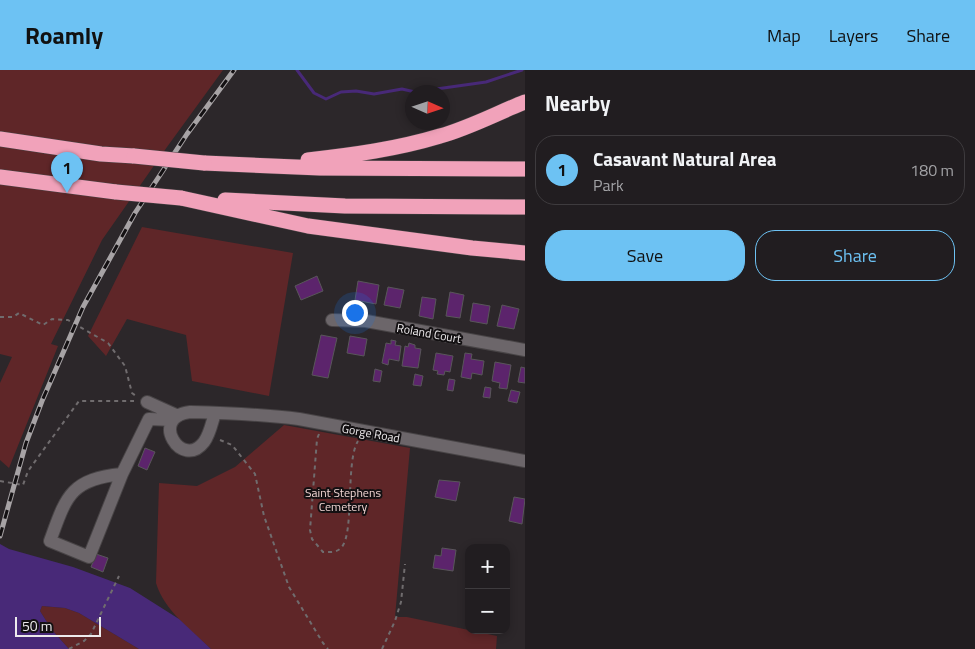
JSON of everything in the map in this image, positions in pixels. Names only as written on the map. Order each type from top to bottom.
[{"type":"highway","points":[[252,166],[355,155],[395,148],[442,136],[525,102]]},
{"type":"highway","points":[[0,139],[92,152],[252,166],[525,169]]},
{"type":"highway","points":[[0,177],[116,192],[181,198],[345,206],[525,207]]},
{"type":"highway","points":[[181,198],[308,226],[472,248],[525,253]]},
{"type":"street","name":"Roland Court","points":[[332,320],[366,321],[525,350]]},
{"type":"street","points":[[147,402],[175,418],[171,426],[171,437],[174,443],[183,450],[195,449],[200,446],[208,435],[216,413]]},
{"type":"street","name":"Gorge Road","points":[[122,474],[149,419],[175,418],[190,412],[274,416],[525,461]]},
{"type":"street","points":[[122,474],[89,557],[50,541],[64,501],[76,488],[93,479],[122,474]]},
{"type":"path","points":[[0,317],[19,313],[43,325],[52,319],[68,320],[108,343],[125,366],[132,393],[147,402]]},
{"type":"path","points":[[0,481],[23,485],[28,471],[79,401],[147,402]]},
{"type":"path","points":[[328,425],[320,430],[317,439],[310,520],[312,539],[322,552],[338,551],[343,547],[346,534],[353,456],[356,444],[361,437],[370,433]]},
{"type":"path","points":[[208,435],[232,445],[255,474],[264,516],[289,587],[328,649]]},
{"type":"path","points":[[382,649],[395,621],[401,602],[405,564]]},
{"type":"path","points":[[70,648],[84,641],[91,634],[119,576]]},
{"type":"green space","points":[[0,70],[223,70],[102,240],[51,344],[58,346],[9,468],[0,460],[0,383],[12,357],[0,354]]},
{"type":"green space","points":[[142,227],[293,253],[269,396],[192,381],[186,335],[127,319],[106,356],[88,336]]},
{"type":"green space","name":"Saint Stephens Cemetery","points":[[284,425],[410,448],[395,617],[407,617],[465,629],[465,634],[497,636],[496,649],[211,649],[172,611],[165,602],[156,583],[159,483],[197,486],[235,467]]},
{"type":"green space","points":[[42,606],[65,608],[79,613],[139,649],[69,649],[52,630],[40,611]]},
{"type":"shaded area","points":[[0,544],[9,549],[73,567],[130,588],[179,619],[211,649],[139,649],[79,613],[65,608],[42,606],[40,611],[52,630],[69,649],[0,649]]},
{"type":"building","points":[[317,276],[323,291],[301,300],[295,286]]},
{"type":"building","points":[[358,281],[379,285],[376,304],[355,300]]},
{"type":"building","points":[[388,287],[404,290],[400,308],[384,305]]},
{"type":"building","points":[[450,292],[464,295],[460,318],[446,316]]},
{"type":"building","points":[[422,297],[436,299],[433,319],[419,316]]},
{"type":"building","points":[[473,303],[490,306],[487,324],[470,321]]},
{"type":"building","points":[[502,305],[519,309],[514,329],[497,326]]},
{"type":"building","points":[[321,335],[337,338],[328,378],[312,375]]},
{"type":"building","points":[[350,336],[367,339],[364,356],[347,353]]},
{"type":"building","points":[[391,340],[396,341],[395,345],[401,346],[399,361],[389,359],[388,365],[382,363],[386,343],[391,344]]},
{"type":"building","points":[[409,343],[415,345],[415,348],[421,349],[418,368],[402,366],[405,346],[408,347]]},
{"type":"building","points":[[436,353],[453,356],[450,372],[445,371],[444,375],[437,374],[438,371],[433,370]]},
{"type":"building","points":[[465,353],[472,354],[471,359],[484,361],[482,375],[472,373],[471,379],[461,377]]},
{"type":"building","points":[[495,362],[511,365],[507,389],[499,388],[500,383],[492,381]]},
{"type":"building","points":[[521,367],[525,368],[525,383],[518,382]]},
{"type":"building","points":[[375,369],[382,371],[380,382],[373,381]]},
{"type":"building","points":[[415,374],[423,376],[421,386],[413,385]]},
{"type":"building","points":[[449,379],[455,380],[453,391],[447,390]]},
{"type":"building","points":[[485,387],[491,388],[490,398],[483,397]]},
{"type":"building","points":[[511,390],[520,392],[517,403],[508,401]]},
{"type":"building","points":[[145,448],[155,452],[147,470],[138,466]]},
{"type":"building","points":[[439,480],[460,482],[456,501],[435,497]]},
{"type":"building","points":[[514,497],[525,499],[522,524],[509,521]]},
{"type":"building","points":[[442,548],[456,550],[453,571],[433,568],[435,555],[441,556]]},
{"type":"building","points":[[96,554],[108,558],[103,572],[91,567]]},
{"type":"waterway","points":[[297,70],[314,93],[326,99],[341,92],[356,91],[374,94],[402,89],[415,92],[486,82],[522,70]]},
{"type":"railway","points":[[0,536],[26,443],[83,307],[135,213],[187,134],[234,70]]},
{"type":"place","name":"Casavant Natural Area","points":[[67,193]]}]
